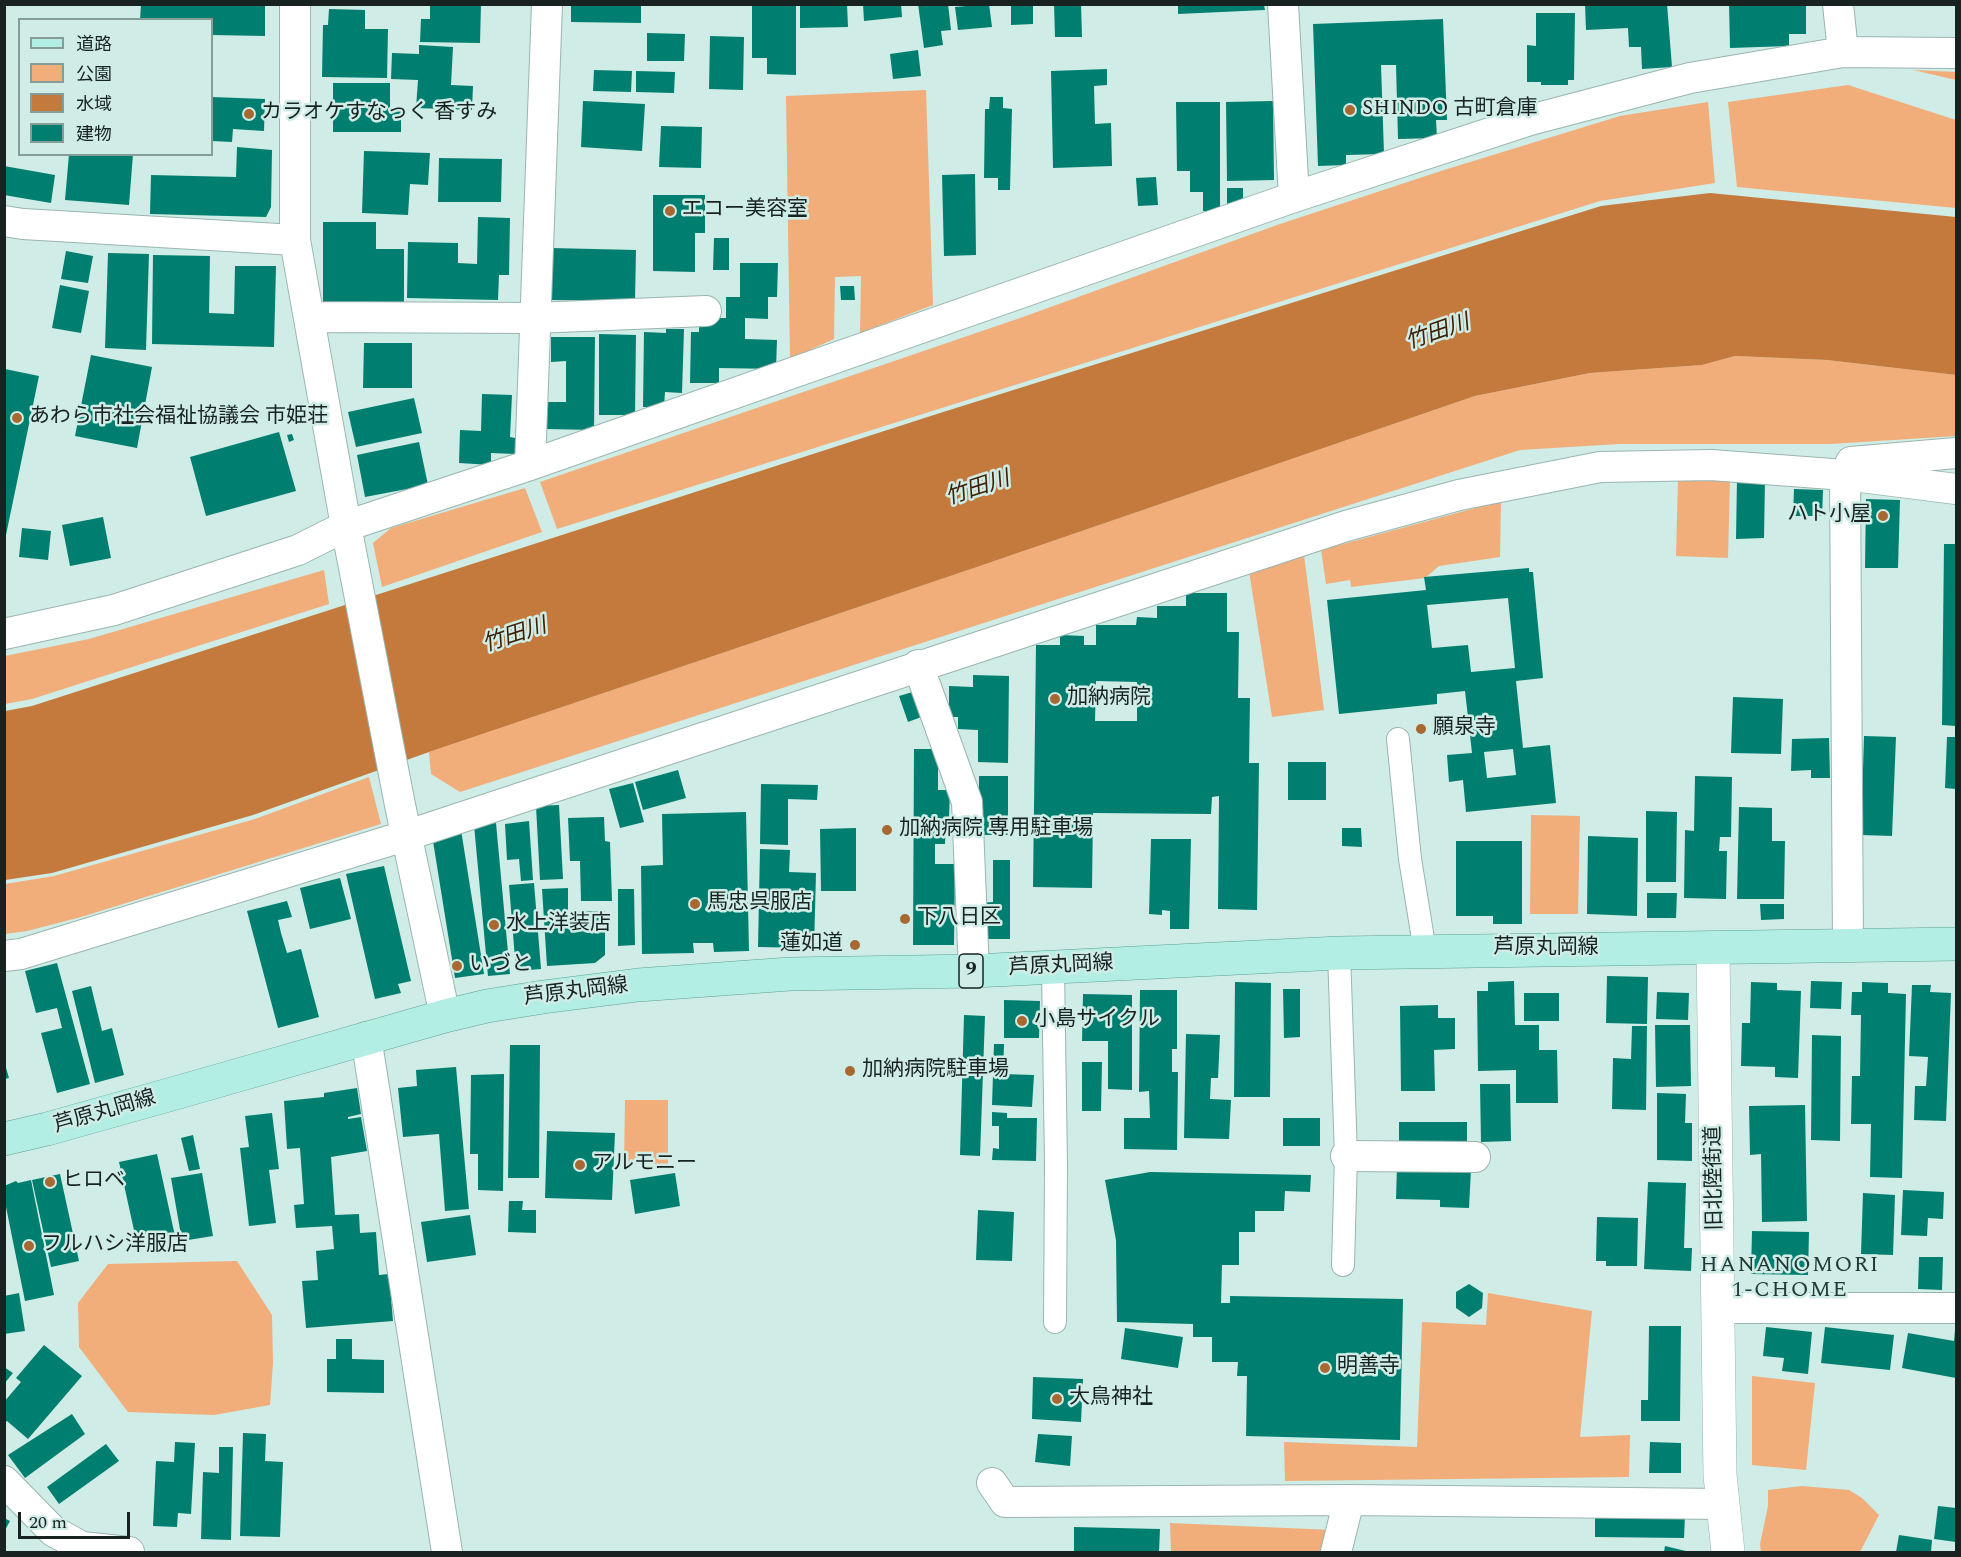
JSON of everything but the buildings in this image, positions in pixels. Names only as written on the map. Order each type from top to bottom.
[{"type":"main road","name":"芦原丸岡線","points":[[4,1139],[168,1096],[445,1016],[487,1006],[543,997],[638,985],[790,974],[974,971],[1339,953],[1956,944]]},
{"type":"street","points":[[295,4],[295,240],[400,806],[445,1016]]},
{"type":"street","points":[[530,465],[547,4]]},
{"type":"street","points":[[1282,4],[1294,197]]},
{"type":"street","points":[[1838,4],[1843,52]]},
{"type":"street","points":[[4,634],[114,610],[298,550],[349,536],[530,465],[1294,197],[1530,120],[1690,78],[1843,52],[1956,53]]},
{"type":"street","points":[[4,221],[295,240]]},
{"type":"street","points":[[309,317],[534,318],[706,311]]},
{"type":"street","points":[[1848,946],[1845,475],[1851,462],[1956,453]]},
{"type":"street","points":[[4,956],[21,954],[408,835],[918,665],[1346,526],[1459,495],[1600,467],[1710,465],[1845,475],[1956,489]]},
{"type":"street","points":[[918,665],[967,802],[974,971]]},
{"type":"street","points":[[1398,739],[1410,859],[1425,951]]},
{"type":"street","name":"旧北陸街道","points":[[1713,948],[1722,1504],[1728,1552]]},
{"type":"street","points":[[1339,953],[1346,1156],[1343,1265]]},
{"type":"street","points":[[1053,967],[1056,1165],[1055,1322]]},
{"type":"street","points":[[366,1037],[447,1552]]},
{"type":"street","points":[[1346,1156],[1475,1157]]},
{"type":"street","points":[[1718,1308],[1956,1308]]},
{"type":"street","points":[[4,1481],[53,1531],[82,1547],[129,1552]]},
{"type":"street","points":[[992,1483],[1005,1502],[1349,1500],[1722,1504]]},
{"type":"street","points":[[1335,1552],[1349,1500]]},
{"type":"green space","points":[[1913,70],[1956,72],[1956,80]]},
{"type":"green space","points":[[1848,85],[1956,120],[1956,208],[1737,187],[1728,102]]},
{"type":"green space","points":[[926,90],[933,305],[860,333],[861,276],[835,277],[834,339],[790,359],[786,96]]},
{"type":"green space","points":[[1708,102],[1715,183],[1600,201],[557,529],[540,482],[1023,317],[1277,225],[1444,170],[1620,116]]},
{"type":"green space","points":[[1735,356],[1827,360],[1956,375],[1956,436],[1831,444],[1619,444],[1520,450],[460,792],[431,774],[429,752],[1475,396],[1590,373],[1702,365]]},
{"type":"green space","points":[[1678,478],[1730,479],[1728,558],[1676,556]]},
{"type":"green space","points":[[525,488],[542,532],[382,587],[373,543],[391,528]]},
{"type":"green space","points":[[1501,501],[1500,557],[1439,566],[1425,578],[1351,587],[1350,580],[1326,584],[1321,550]]},
{"type":"green space","points":[[1304,555],[1324,710],[1272,717],[1249,571]]},
{"type":"green space","points":[[324,570],[329,604],[32,699],[5,704],[5,656],[89,639]]},
{"type":"green space","points":[[369,777],[381,824],[81,917],[27,931],[5,934],[5,884],[54,876],[255,819]]},
{"type":"green space","points":[[1531,815],[1580,816],[1578,914],[1530,914]]},
{"type":"green space","points":[[625,1100],[668,1100],[668,1164],[624,1164]]},
{"type":"green space","points":[[237,1261],[272,1315],[273,1363],[270,1405],[214,1415],[128,1412],[79,1347],[78,1303],[108,1264]]},
{"type":"green space","points":[[1488,1293],[1592,1311],[1580,1437],[1630,1435],[1629,1477],[1285,1481],[1284,1442],[1417,1447],[1422,1322],[1486,1325]]},
{"type":"green space","points":[[1752,1376],[1815,1383],[1806,1470],[1752,1465]]},
{"type":"green space","points":[[1802,1486],[1849,1490],[1862,1498],[1879,1515],[1860,1552],[1761,1552],[1760,1544],[1768,1506],[1768,1490]]},
{"type":"green space","points":[[1170,1523],[1333,1530],[1326,1552],[1171,1552]]},
{"type":"water","name":"竹田川","points":[[1710,193],[1956,217],[1956,375],[1827,360],[1735,356],[1702,365],[1590,373],[1475,396],[429,752],[253,815],[52,873],[5,880],[5,711],[32,706],[940,413],[1601,206]]},
{"type":"place","name":"SHINDO 古町倉庫","points":[[1350,110]]},
{"type":"place","name":"カラオケすなっく 香すみ","points":[[249,114]]},
{"type":"place","name":"エコー美容室","points":[[670,211]]},
{"type":"place","name":"あわら市社会福祉協議会 市姫荘","points":[[17,418]]},
{"type":"place","name":"ハト小屋","points":[[1883,516]]},
{"type":"place","name":"加納病院","points":[[1055,699]]},
{"type":"place","name":"願泉寺","points":[[1421,729]]},
{"type":"place","name":"加納病院 専用駐車場","points":[[887,830]]},
{"type":"place","name":"馬忠呉服店","points":[[695,904]]},
{"type":"place","name":"下八日区","points":[[905,919]]},
{"type":"place","name":"水上洋装店","points":[[494,925]]},
{"type":"place","name":"蓮如道","points":[[855,945]]},
{"type":"place","name":"いづと","points":[[457,966]]},
{"type":"place","name":"小島サイクル","points":[[1022,1021]]},
{"type":"place","name":"加納病院駐車場","points":[[850,1071]]},
{"type":"place","name":"アルモニー","points":[[580,1165]]},
{"type":"place","name":"ヒロベ","points":[[50,1182]]},
{"type":"place","name":"フルハシ洋服店","points":[[29,1246]]},
{"type":"place","name":"明善寺","points":[[1325,1368]]},
{"type":"place","name":"大鳥神社","points":[[1057,1399]]},
{"type":"district","name":"HANANOMORI 1-CHOME","points":[[1790,1280]]}]
